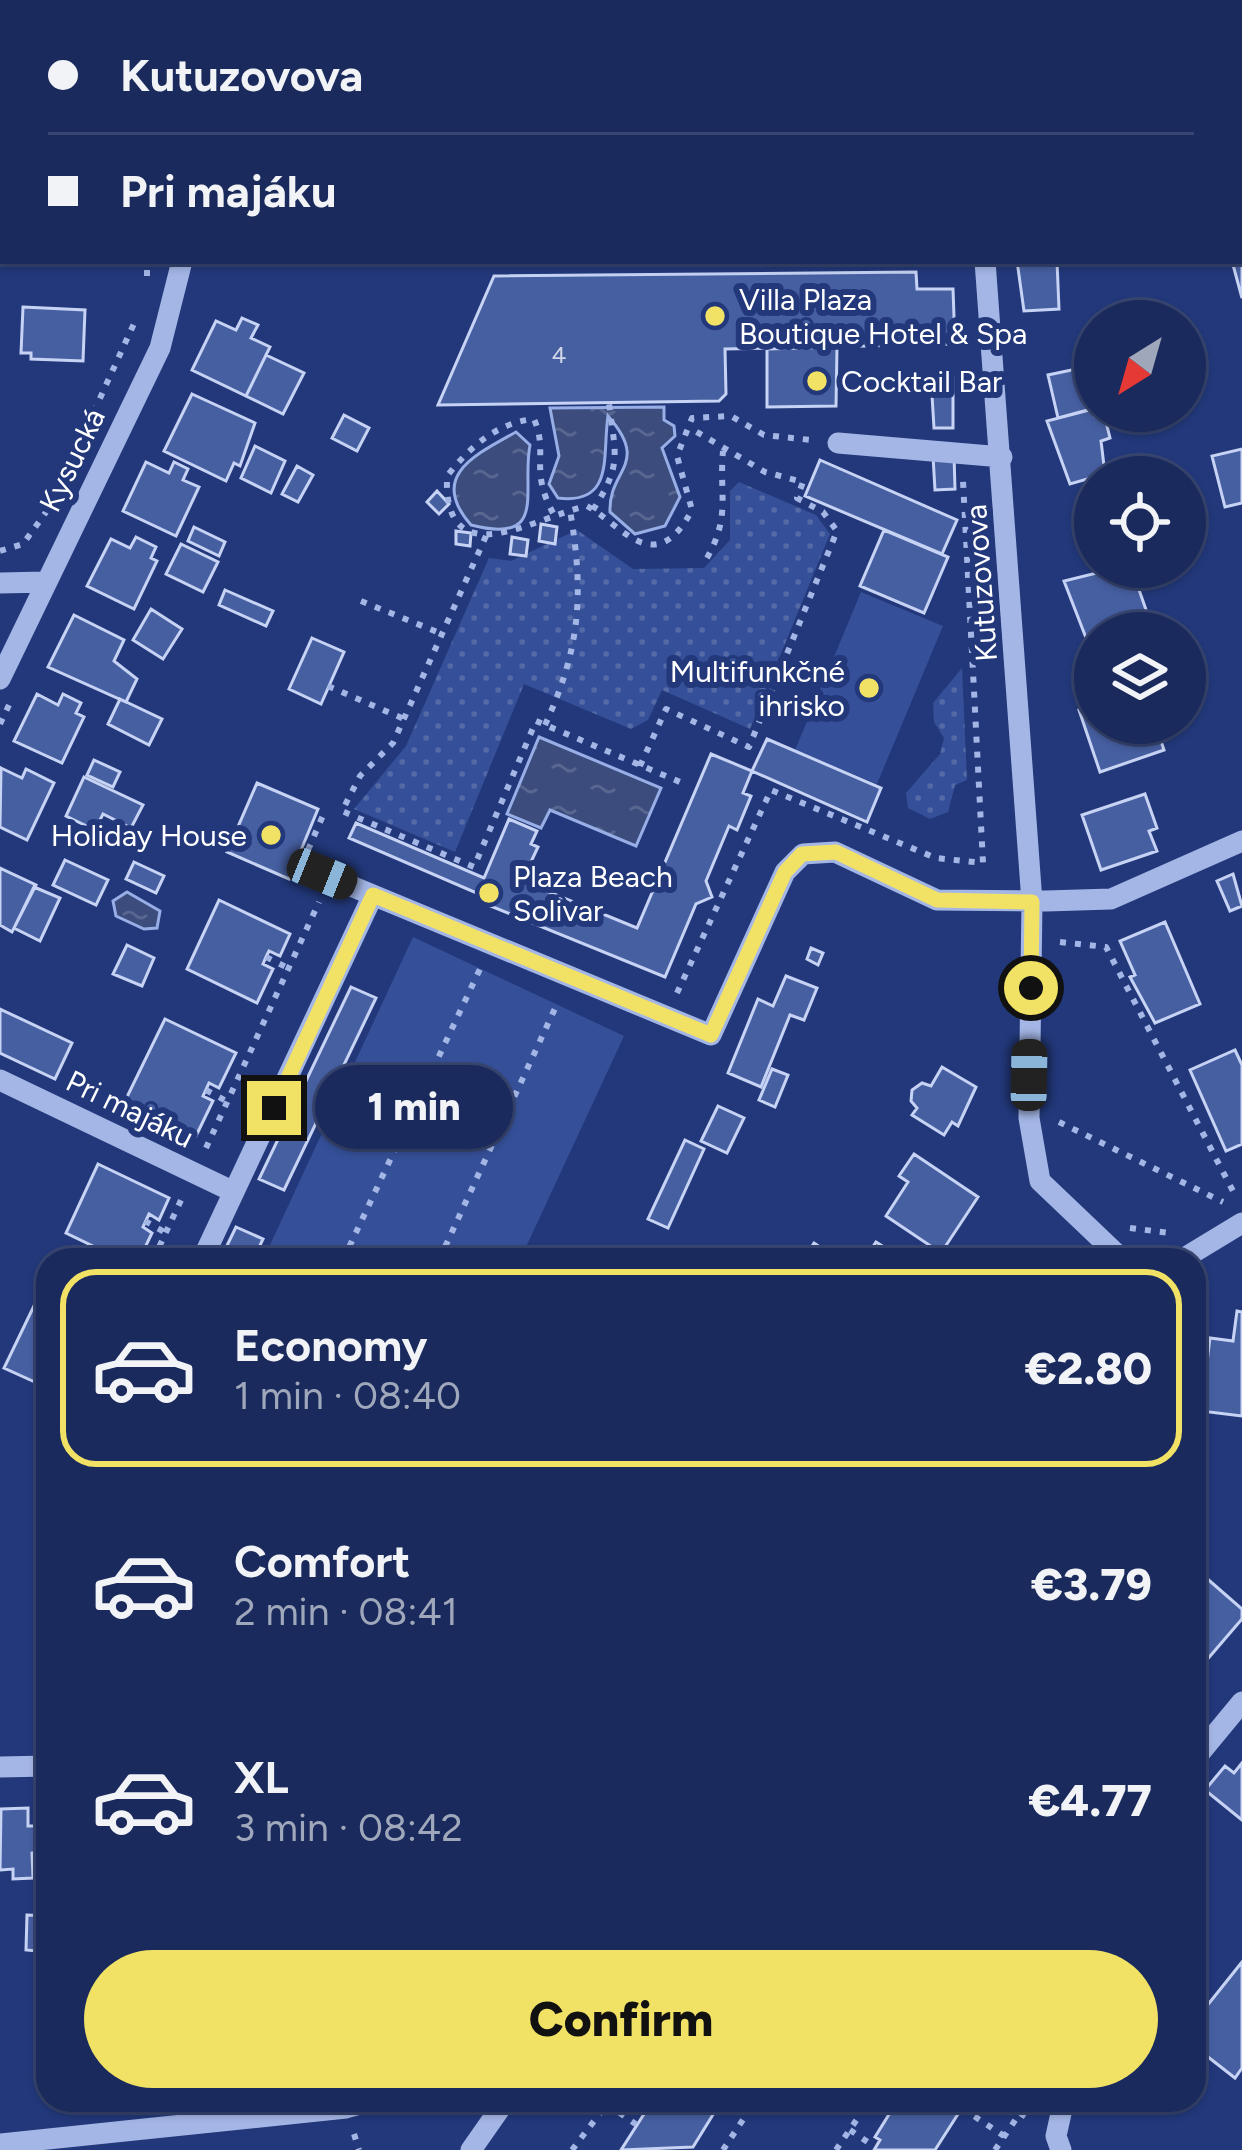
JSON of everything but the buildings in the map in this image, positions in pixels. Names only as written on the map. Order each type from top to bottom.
[{"type":"street","name":"Kysucká","points":[[0,679],[160,348],[181,264]]},
{"type":"street","name":"Kutuzovova","points":[[985,264],[1032,902],[1029,1118],[1040,1181],[1110,1248]]},
{"type":"street","points":[[838,443],[1002,457]]},
{"type":"street","points":[[0,583],[46,582]]},
{"type":"street","points":[[322,874],[711,1035],[785,872],[802,854],[836,852],[937,900],[1032,902],[1111,899],[1242,841]]},
{"type":"street","points":[[208,1248],[373,895]]},
{"type":"street","name":"Pri majáku","points":[[0,1080],[234,1192]]},
{"type":"street","points":[[1200,1248],[1242,1223]]},
{"type":"street","points":[[1206,1746],[1242,1702]]},
{"type":"street","points":[[0,1767],[36,1766]]},
{"type":"street","points":[[0,2144],[276,2112]]},
{"type":"street","points":[[471,2150],[498,2112]]},
{"type":"street","points":[[1055,2146],[1062,2112]]},
{"type":"path","points":[[68,466],[146,297],[147,264]]},
{"type":"path","points":[[593,509],[614,477],[619,455],[609,403]]},
{"type":"path","points":[[553,513],[538,485],[541,434],[534,419],[512,421],[486,436],[447,476],[454,517],[486,536],[507,535],[553,513],[593,509],[629,541],[648,544],[685,524],[692,510],[692,493],[677,456],[692,418],[731,416],[764,435],[838,443]]},
{"type":"path","points":[[640,766],[666,709],[749,747],[837,532],[824,512],[797,498],[803,482],[765,472],[689,427]]},
{"type":"path","points":[[706,558],[722,530],[726,509],[723,451]]},
{"type":"path","points":[[666,1016],[770,790],[936,858],[983,863],[961,453]]},
{"type":"path","points":[[0,551],[23,544],[59,488]]},
{"type":"path","points":[[545,724],[569,673],[578,623],[580,569],[570,510]]},
{"type":"path","points":[[486,536],[393,743],[360,776],[342,811],[474,867],[536,721],[680,782]]},
{"type":"path","points":[[361,601],[442,634]]},
{"type":"path","points":[[328,686],[404,719]]},
{"type":"path","points":[[159,1248],[322,904]]},
{"type":"path","points":[[1049,941],[1106,946],[1235,1196]]},
{"type":"path","points":[[349,1248],[492,944]]},
{"type":"path","points":[[266,957],[291,970]]},
{"type":"path","points":[[445,1248],[570,977]]},
{"type":"path","points":[[206,1090],[228,1102]]},
{"type":"path","points":[[1196,1117],[1205,1112]]},
{"type":"path","points":[[1046,1115],[1223,1202]]},
{"type":"path","points":[[146,1221],[166,1233]]},
{"type":"path","points":[[1124,1227],[1170,1233]]},
{"type":"path","points":[[572,2150],[601,2112]]},
{"type":"path","points":[[621,2112],[637,2125]]},
{"type":"path","points":[[723,2150],[745,2112]]},
{"type":"path","points":[[836,2150],[862,2112]]},
{"type":"path","points":[[968,2112],[1004,2136]]},
{"type":"path","points":[[995,2150],[1020,2113],[1055,2146]]},
{"type":"path","points":[[850,2130],[875,2147]]},
{"type":"shaded area","points":[[739,482],[816,515],[830,534],[750,729],[662,690],[648,720],[631,729],[524,684],[455,852],[354,809],[406,746],[489,558],[511,561],[577,530],[633,569],[704,568],[730,540],[730,491]]},
{"type":"shaded area","name":"Multifunkčné ihrisko","points":[[861,592],[943,626],[877,784],[795,750]]},
{"type":"shaded area","points":[[962,668],[967,780],[955,785],[948,812],[930,819],[908,808],[906,793],[940,754],[944,738],[934,722],[933,703]]},
{"type":"shaded area","points":[[413,937],[624,1036],[526,1248],[269,1248]]},
{"type":"water","points":[[664,407],[664,420],[674,426],[675,436],[662,448],[680,497],[665,526],[635,534],[610,512],[627,457],[620,432],[608,416],[605,461],[597,485],[589,494],[558,498],[549,484],[559,456],[550,408]]},
{"type":"water","points":[[516,432],[530,445],[522,521],[496,529],[471,525],[454,493],[456,480],[472,459]]},
{"type":"water","points":[[539,737],[661,788],[636,846],[550,810],[541,828],[507,814]]},
{"type":"water","points":[[127,892],[160,911],[157,928],[144,929],[116,916],[113,901]]},
{"type":"place","name":"Villa Plaza Boutique Hotel & Spa","points":[[715,316]]},
{"type":"place","name":"Cocktail Bar","points":[[817,381]]},
{"type":"place","name":"Multifunkčné ihrisko","points":[[869,688]]},
{"type":"place","name":"Holiday House","points":[[271,835]]},
{"type":"place","name":"Plaza Beach Solivar","points":[[489,893]]},
{"type":"route","points":[[274,1108],[373,895],[711,1035],[785,872],[802,854],[836,852],[937,900],[1032,902],[1031,988]]}]
